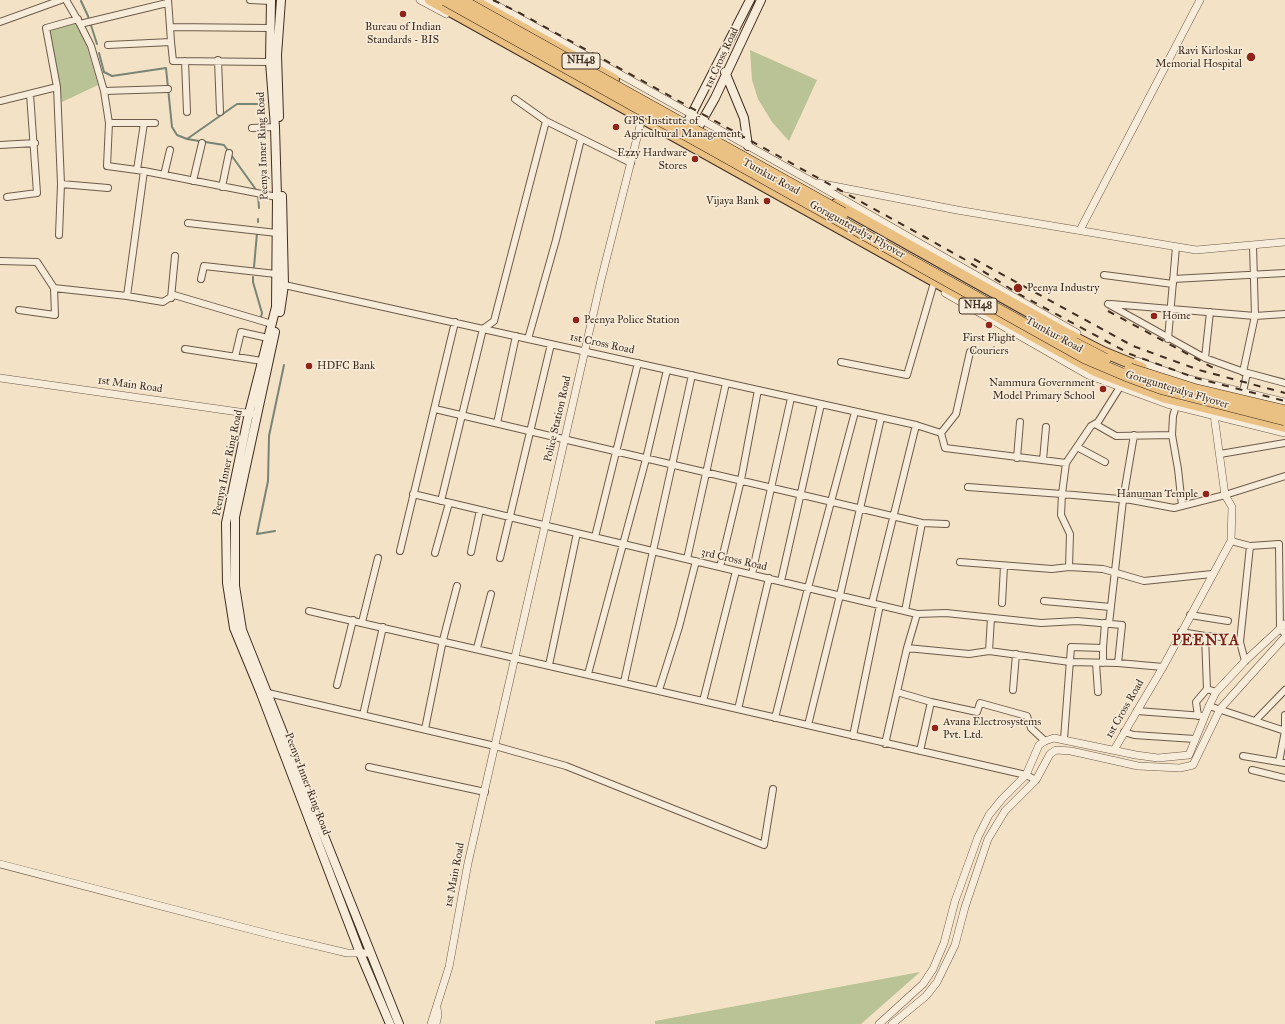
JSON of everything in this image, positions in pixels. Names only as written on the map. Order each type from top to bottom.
[{"type":"highway","name":"Tumkur Road","points":[[430,0],[641,120],[688,144],[1095,371],[1166,398],[1285,427]]},
{"type":"highway","name":"Goraguntepalya Flyover","points":[[445,0],[1085,358],[1163,389],[1285,420]]},
{"type":"highway","name":"Goraguntepalya Flyover","points":[[461,0],[1086,350],[1130,370],[1158,379],[1285,411]]},
{"type":"highway","name":"Tumkur Road","points":[[473,0],[652,100],[691,118],[1103,352],[1135,366],[1172,378],[1285,406]]},
{"type":"main road","name":"Peenya Inner Ring Road","points":[[282,0],[277,55],[280,313],[252,414],[226,523],[227,583],[234,628],[260,691],[360,953],[390,1024]]},
{"type":"main road","name":"1st Cross Road","points":[[678,139],[691,118],[750,0]]},
{"type":"main road","name":"1st Cross Road","points":[[688,144],[701,124],[727,73],[761,0]]},
{"type":"main road","name":"Peenya Inner Ring Road","points":[[271,1],[270,62],[275,127],[277,197],[276,274],[280,284],[276,307],[262,361],[235,517],[235,586],[242,630],[365,943],[399,1024]]},
{"type":"main road","points":[[717,67],[727,73],[744,118],[748,146]]},
{"type":"main road","points":[[356,942],[365,943]]},
{"type":"street","points":[[0,22],[61,0]]},
{"type":"street","points":[[66,0],[79,21],[91,46],[104,91],[109,123],[107,166],[144,171],[277,197]]},
{"type":"street","points":[[250,0],[271,1]]},
{"type":"street","points":[[420,0],[641,120],[1088,375],[1176,406],[1285,432]]},
{"type":"street","points":[[487,0],[691,118]]},
{"type":"street","points":[[1080,230],[1200,0]]},
{"type":"street","points":[[59,235],[61,184],[57,87],[46,28],[79,21],[90,21],[167,2],[173,62],[218,60],[270,62]]},
{"type":"street","points":[[170,27],[270,28]]},
{"type":"street","points":[[108,45],[171,42]]},
{"type":"street","points":[[218,60],[220,112]]},
{"type":"street","points":[[185,61],[187,112]]},
{"type":"street","points":[[0,101],[57,87]]},
{"type":"street","points":[[104,91],[168,89]]},
{"type":"street","points":[[7,198],[37,194],[35,143],[30,94]]},
{"type":"street","points":[[515,99],[546,121],[632,163]]},
{"type":"street","name":"Police Station Road","points":[[495,746],[612,231],[632,163],[641,120],[652,100]]},
{"type":"street","points":[[441,500],[483,328],[494,321],[546,121]]},
{"type":"street","points":[[109,123],[155,123]]},
{"type":"street","points":[[137,170],[144,123]]},
{"type":"street","points":[[701,124],[748,146],[811,181],[1093,342],[1160,370],[1185,378],[1285,402]]},
{"type":"street","points":[[252,128],[275,127]]},
{"type":"street","points":[[528,339],[556,240],[581,139]]},
{"type":"street","points":[[0,145],[35,143]]},
{"type":"street","points":[[193,181],[202,143]]},
{"type":"street","points":[[164,175],[170,150]]},
{"type":"street","points":[[222,187],[229,153]]},
{"type":"street","points":[[127,296],[144,171]]},
{"type":"street","points":[[811,181],[957,210],[1196,250],[1285,242]]},
{"type":"street","points":[[61,184],[108,188]]},
{"type":"street","points":[[188,223],[277,233]]},
{"type":"street","points":[[1243,392],[1255,316],[1253,245]]},
{"type":"street","points":[[1168,339],[1176,247]]},
{"type":"street","points":[[171,298],[175,256]]},
{"type":"street","points":[[0,261],[37,262],[54,288],[55,315],[18,310]]},
{"type":"street","points":[[201,279],[204,266],[276,274]]},
{"type":"street","points":[[1104,275],[1173,282],[1285,272]]},
{"type":"street","name":"1st Cross Road","points":[[280,284],[821,404],[941,433]]},
{"type":"street","points":[[841,362],[907,375],[934,286]]},
{"type":"street","points":[[54,288],[127,296],[163,302],[174,295],[272,324]]},
{"type":"street","points":[[1285,314],[1255,316],[1108,304],[1168,339],[1205,358],[1245,372],[1285,383]]},
{"type":"street","points":[[1205,358],[1210,312]]},
{"type":"street","points":[[400,551],[455,322]]},
{"type":"street","points":[[235,357],[241,332],[268,338]]},
{"type":"street","points":[[498,424],[516,336]]},
{"type":"street","points":[[500,558],[551,344]]},
{"type":"street","points":[[185,349],[262,361]]},
{"type":"street","points":[[970,352],[956,414],[941,433],[945,448],[1066,463]]},
{"type":"street","points":[[595,537],[638,363]]},
{"type":"street","points":[[588,674],[624,544],[668,370]]},
{"type":"street","points":[[624,682],[692,375]]},
{"type":"street","name":"1st Main Road","points":[[0,378],[252,414]]},
{"type":"street","points":[[687,559],[726,383]]},
{"type":"street","points":[[1069,567],[1070,534],[1062,515],[1062,494],[1066,463],[1091,426],[1095,424],[1109,406],[1120,387]]},
{"type":"street","points":[[720,567],[741,480],[758,390]]},
{"type":"street","points":[[752,574],[770,487],[791,398]]},
{"type":"street","points":[[781,581],[821,404]]},
{"type":"street","points":[[1176,406],[1173,416],[1172,435],[1182,506]]},
{"type":"street","points":[[435,409],[922,523],[946,524]]},
{"type":"street","points":[[776,718],[808,588],[855,412]]},
{"type":"street","points":[[1114,750],[1158,758],[1189,755],[1201,716],[1209,706],[1216,692],[1245,661],[1283,629],[1279,544],[1250,546],[1232,541],[1232,507],[1225,495],[1214,415]]},
{"type":"street","points":[[808,725],[881,418]]},
{"type":"street","points":[[1017,458],[1020,422]]},
{"type":"street","points":[[1095,424],[1116,436],[1172,435]]},
{"type":"street","points":[[872,603],[916,426]]},
{"type":"street","points":[[1043,460],[1046,426]]},
{"type":"street","points":[[1098,692],[1099,663],[1110,607],[1123,500],[1134,435]]},
{"type":"street","points":[[1220,454],[1285,443]]},
{"type":"street","points":[[1077,448],[1105,462]]},
{"type":"street","points":[[968,487],[1123,500],[1174,508],[1225,495],[1285,476]]},
{"type":"street","name":"3rd Cross Road","points":[[413,494],[917,614],[946,613],[1041,623],[1077,620],[1107,624]]},
{"type":"street","points":[[435,553],[449,503]]},
{"type":"street","points":[[471,552],[480,510]]},
{"type":"street","points":[[905,611],[922,523]]},
{"type":"street","points":[[549,665],[577,533]]},
{"type":"street","name":"1st Cross Road","points":[[1045,741],[1054,738],[1064,739],[1114,750],[1163,667],[1212,574],[1232,541]]},
{"type":"street","points":[[1245,661],[1240,642],[1250,546]]},
{"type":"street","points":[[362,622],[378,558]]},
{"type":"street","points":[[659,690],[679,627],[696,561]]},
{"type":"street","points":[[960,562],[1052,569],[1069,567],[1103,569],[1144,581],[1212,574]]},
{"type":"street","points":[[1002,603],[1004,566]]},
{"type":"street","points":[[703,701],[736,571]]},
{"type":"street","points":[[738,709],[769,578]]},
{"type":"street","points":[[425,729],[443,640],[457,586]]},
{"type":"street","points":[[477,648],[490,594]]},
{"type":"street","points":[[1044,602],[1110,607]]},
{"type":"street","points":[[853,736],[880,605]]},
{"type":"street","points":[[309,611],[515,656],[885,744],[1026,775],[1036,780]]},
{"type":"street","points":[[885,744],[907,648],[917,614]]},
{"type":"street","points":[[1190,615],[1228,621]]},
{"type":"street","points":[[989,651],[991,618]]},
{"type":"street","points":[[337,685],[353,620]]},
{"type":"street","points":[[1107,624],[1122,625],[1118,664]]},
{"type":"street","points":[[363,715],[383,627]]},
{"type":"street","points":[[1181,632],[1222,637]]},
{"type":"street","points":[[1201,716],[1196,702],[1207,689],[1206,636]]},
{"type":"street","points":[[892,1024],[926,996],[937,982],[955,945],[965,907],[988,839],[1005,811],[1036,780],[1050,754],[1056,750],[1071,751],[1138,766],[1180,768],[1194,765],[1220,709],[1285,637]]},
{"type":"street","points":[[1064,739],[1071,647],[1103,648]]},
{"type":"street","points":[[907,648],[969,654],[989,651],[1070,662],[1163,667]]},
{"type":"street","points":[[1013,690],[1016,654]]},
{"type":"street","points":[[1207,689],[1216,692]]},
{"type":"street","points":[[1255,721],[1285,690]]},
{"type":"street","points":[[879,1024],[923,984],[933,969],[944,943],[955,901],[978,836],[989,815],[1002,799],[1026,775],[1039,745],[1045,741],[1031,728],[1027,716],[980,702],[977,712],[931,702],[897,692]]},
{"type":"street","points":[[268,693],[495,746],[566,766],[764,845],[773,789]]},
{"type":"street","points":[[920,751],[931,702]]},
{"type":"street","points":[[1209,706],[1285,731]]},
{"type":"street","points":[[1137,711],[1201,716]]},
{"type":"street","points":[[1243,756],[1282,763],[1285,715]]},
{"type":"street","points":[[1124,732],[1134,735],[1195,739]]},
{"type":"street","name":"1st Main Road","points":[[431,1024],[449,968],[468,863],[495,746]]},
{"type":"street","points":[[369,767],[485,792]]},
{"type":"street","points":[[1252,770],[1285,778]]},
{"type":"street","points":[[0,864],[276,936],[347,952],[369,953]]},
{"type":"street","name":"1st Main Road","points":[[436,1024],[438,1015],[437,1008]]},
{"type":"green space","points":[[78,17],[98,85],[62,102],[46,25]]},
{"type":"green space","points":[[750,50],[817,80],[789,141],[772,122],[758,99],[752,80]]},
{"type":"green space","points":[[920,972],[861,1024],[655,1024],[655,1021]]},
{"type":"waterway","points":[[81,1],[88,16],[97,44]]},
{"type":"waterway","points":[[99,53],[104,72],[112,76],[166,68],[172,127],[177,135],[187,139],[224,145],[257,191]]},
{"type":"waterway","points":[[187,139],[237,104],[262,104]]},
{"type":"waterway","points":[[258,195],[259,208]]},
{"type":"waterway","points":[[254,267],[257,233]]},
{"type":"waterway","points":[[253,277],[253,282],[262,313],[261,317]]},
{"type":"waterway","points":[[275,531],[257,534],[268,481],[269,436],[284,365]]},
{"type":"railway","points":[[493,0],[516,11],[923,236],[964,259],[1017,293],[1130,354],[1196,378],[1285,401]]},
{"type":"railway","points":[[974,259],[1133,346],[1199,370],[1285,393]]},
{"type":"railway","points":[[1108,311],[1219,371]]},
{"type":"place","name":"Bureau of Indian Standards - BIS","points":[[403,14]]},
{"type":"place","name":"Ravi Kirloskar Memorial Hospital","points":[[1251,57]]},
{"type":"place","name":"GPS Institute of Agricultural Management","points":[[616,127]]},
{"type":"place","name":"Ezzy Hardware Stores","points":[[695,159]]},
{"type":"place","name":"Vijaya Bank","points":[[767,201]]},
{"type":"place","name":"Peenya Industry","points":[[1018,288]]},
{"type":"place","name":"Home","points":[[1154,316]]},
{"type":"place","name":"Peenya Police Station","points":[[576,320]]},
{"type":"place","name":"First Flight Couriers","points":[[989,325]]},
{"type":"place","name":"HDFC Bank","points":[[309,366]]},
{"type":"place","name":"Nammura Government Model Primary School","points":[[1103,389]]},
{"type":"place","name":"Hanuman Temple","points":[[1206,494]]},
{"type":"place","name":"Avana Electrosystems Pvt. Ltd.","points":[[935,728]]},
{"type":"district","name":"PEENYA","points":[[1206,641]]}]
